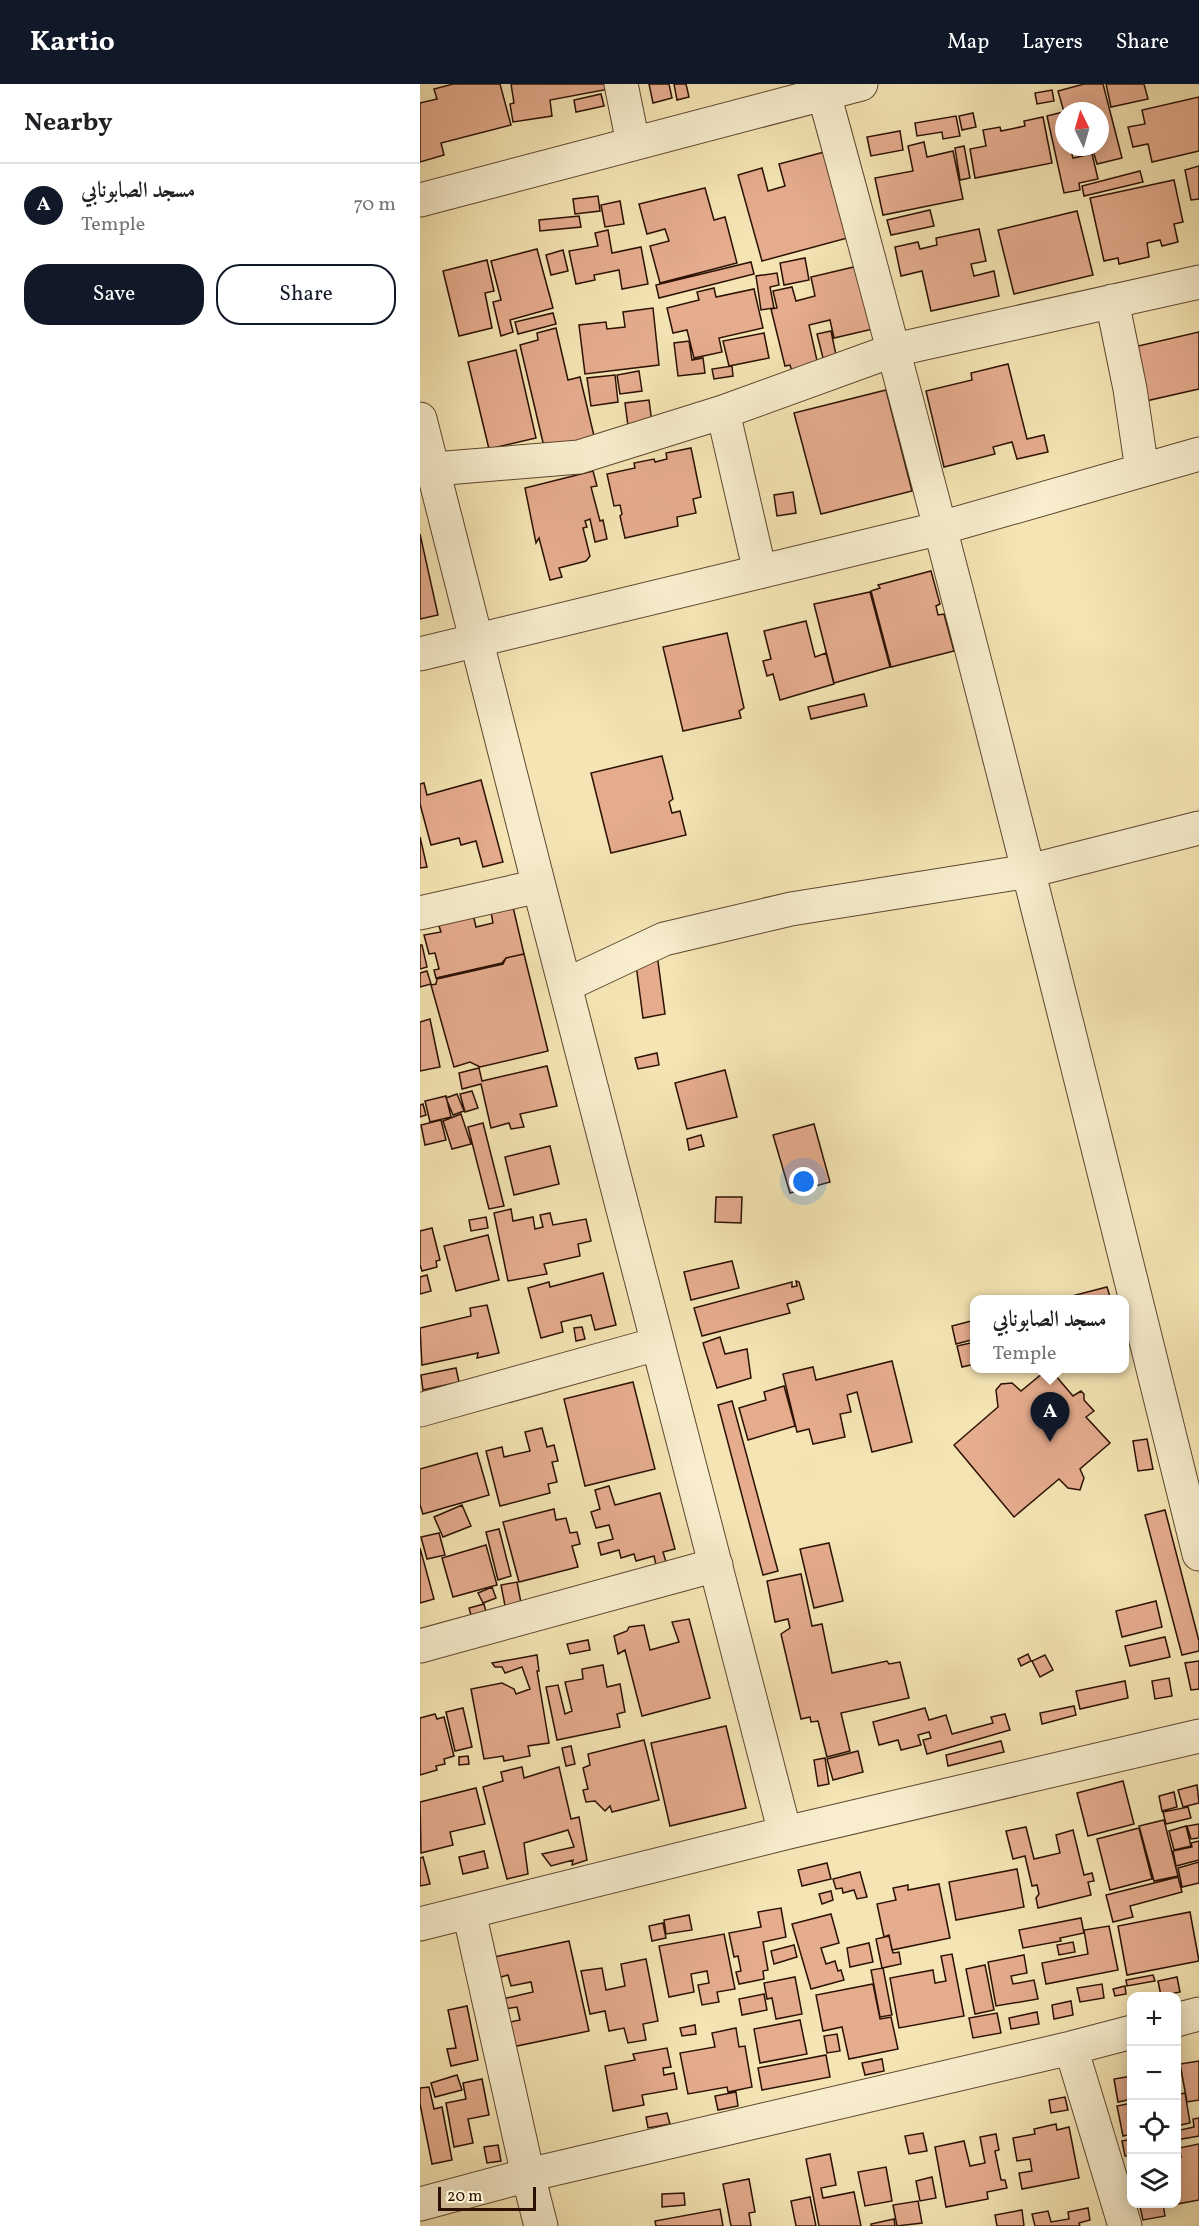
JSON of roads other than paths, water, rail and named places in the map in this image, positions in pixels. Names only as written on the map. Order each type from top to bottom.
[{"type":"street","points":[[621,84],[633,143]]},
{"type":"street","points":[[420,200],[861,84]]},
{"type":"street","points":[[824,93],[941,528],[1199,1554]]},
{"type":"street","points":[[434,469],[579,457],[723,412],[894,350],[1199,282]]},
{"type":"street","points":[[1112,301],[1130,389],[1142,470]]},
{"type":"street","points":[[723,412],[760,572]]},
{"type":"street","points":[[420,418],[657,1344],[785,1833]]},
{"type":"street","points":[[420,654],[941,528],[1199,454]]},
{"type":"street","points":[[566,985],[664,939],[791,909],[1029,871],[1199,828]]},
{"type":"street","points":[[420,913],[539,886]]},
{"type":"street","points":[[420,1410],[657,1344]]},
{"type":"street","points":[[420,1646],[716,1565]]},
{"type":"street","points":[[420,1924],[785,1833],[1199,1736]]},
{"type":"street","points":[[469,1912],[541,2226]]},
{"type":"street","points":[[1181,2019],[1199,2014]]},
{"type":"street","points":[[420,2204],[528,2175],[1127,2033]]},
{"type":"street","points":[[1071,2048],[1125,2226]]},
{"type":"place","name":"مسجد الصابونابي","points":[[1050,1442]]}]
